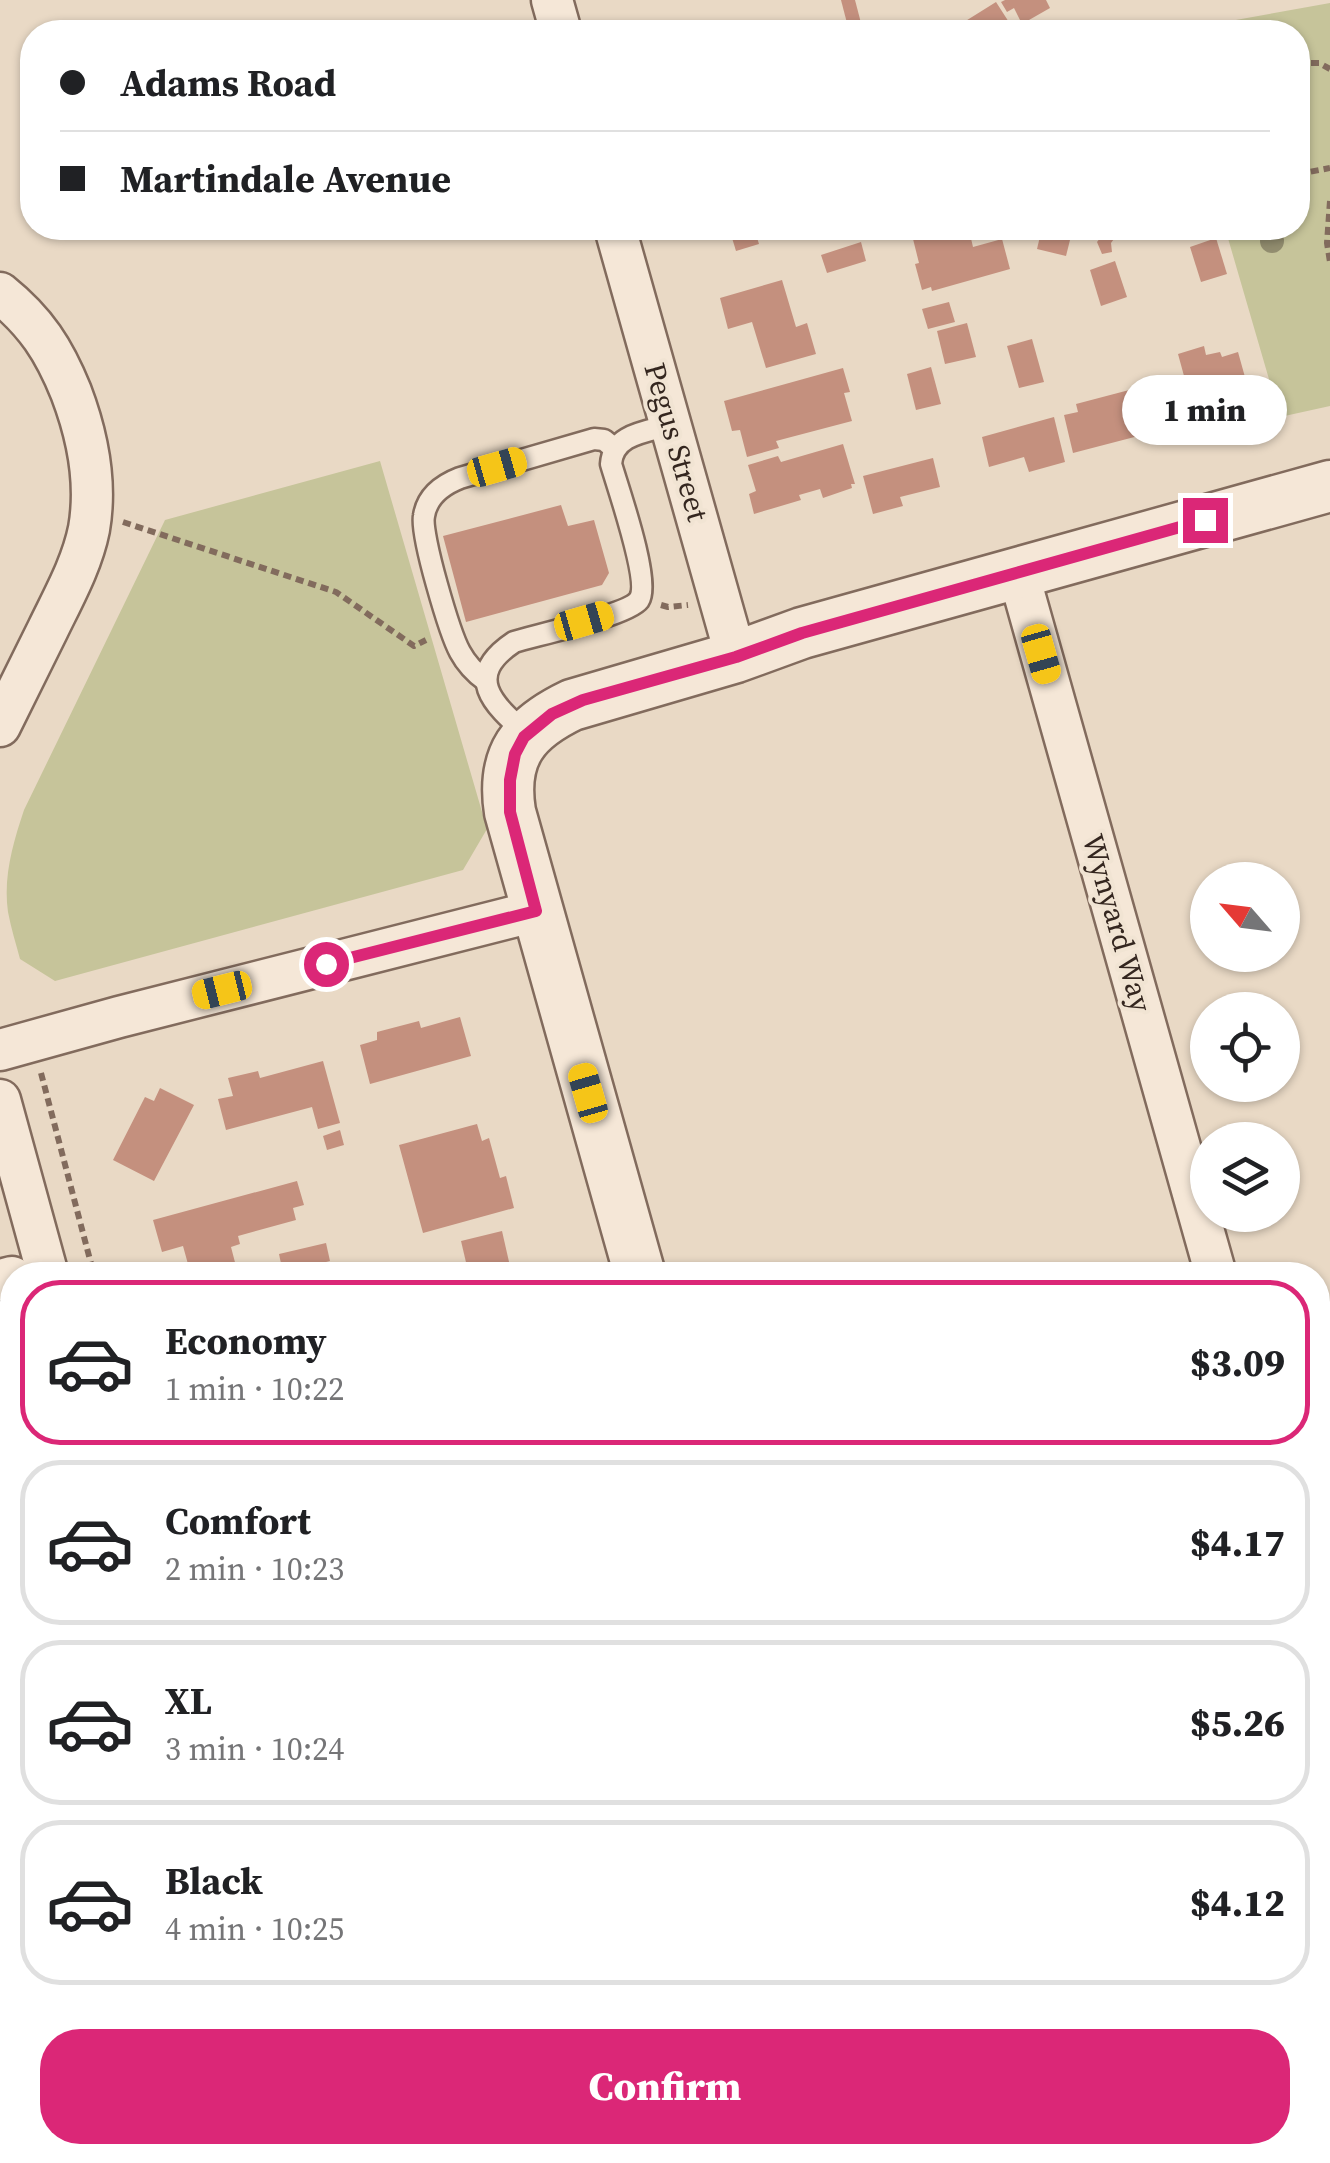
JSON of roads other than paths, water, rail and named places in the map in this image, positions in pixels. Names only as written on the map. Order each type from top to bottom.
[{"type":"street","name":"Pegus Street","points":[[619,240],[736,657]]},
{"type":"street","points":[[0,293],[35,326],[61,367],[88,448],[92,501],[78,567],[0,726]]},
{"type":"street","points":[[636,1262],[508,802],[521,744],[552,714],[572,704],[736,657],[802,633],[1330,486]]},
{"type":"street","name":"Wynyard Way","points":[[1018,572],[1212,1262]]},
{"type":"street","points":[[19,1056],[119,1017],[536,911]]},
{"type":"street","points":[[0,1100],[29,1262]]},
{"type":"lane","points":[[521,744],[487,691],[487,672],[502,650],[514,642],[636,604],[643,578],[611,457],[630,436],[670,426]]},
{"type":"lane","points":[[486,681],[467,664],[453,639],[425,538],[428,504],[446,483],[460,478],[594,440],[604,440],[615,449]]}]
